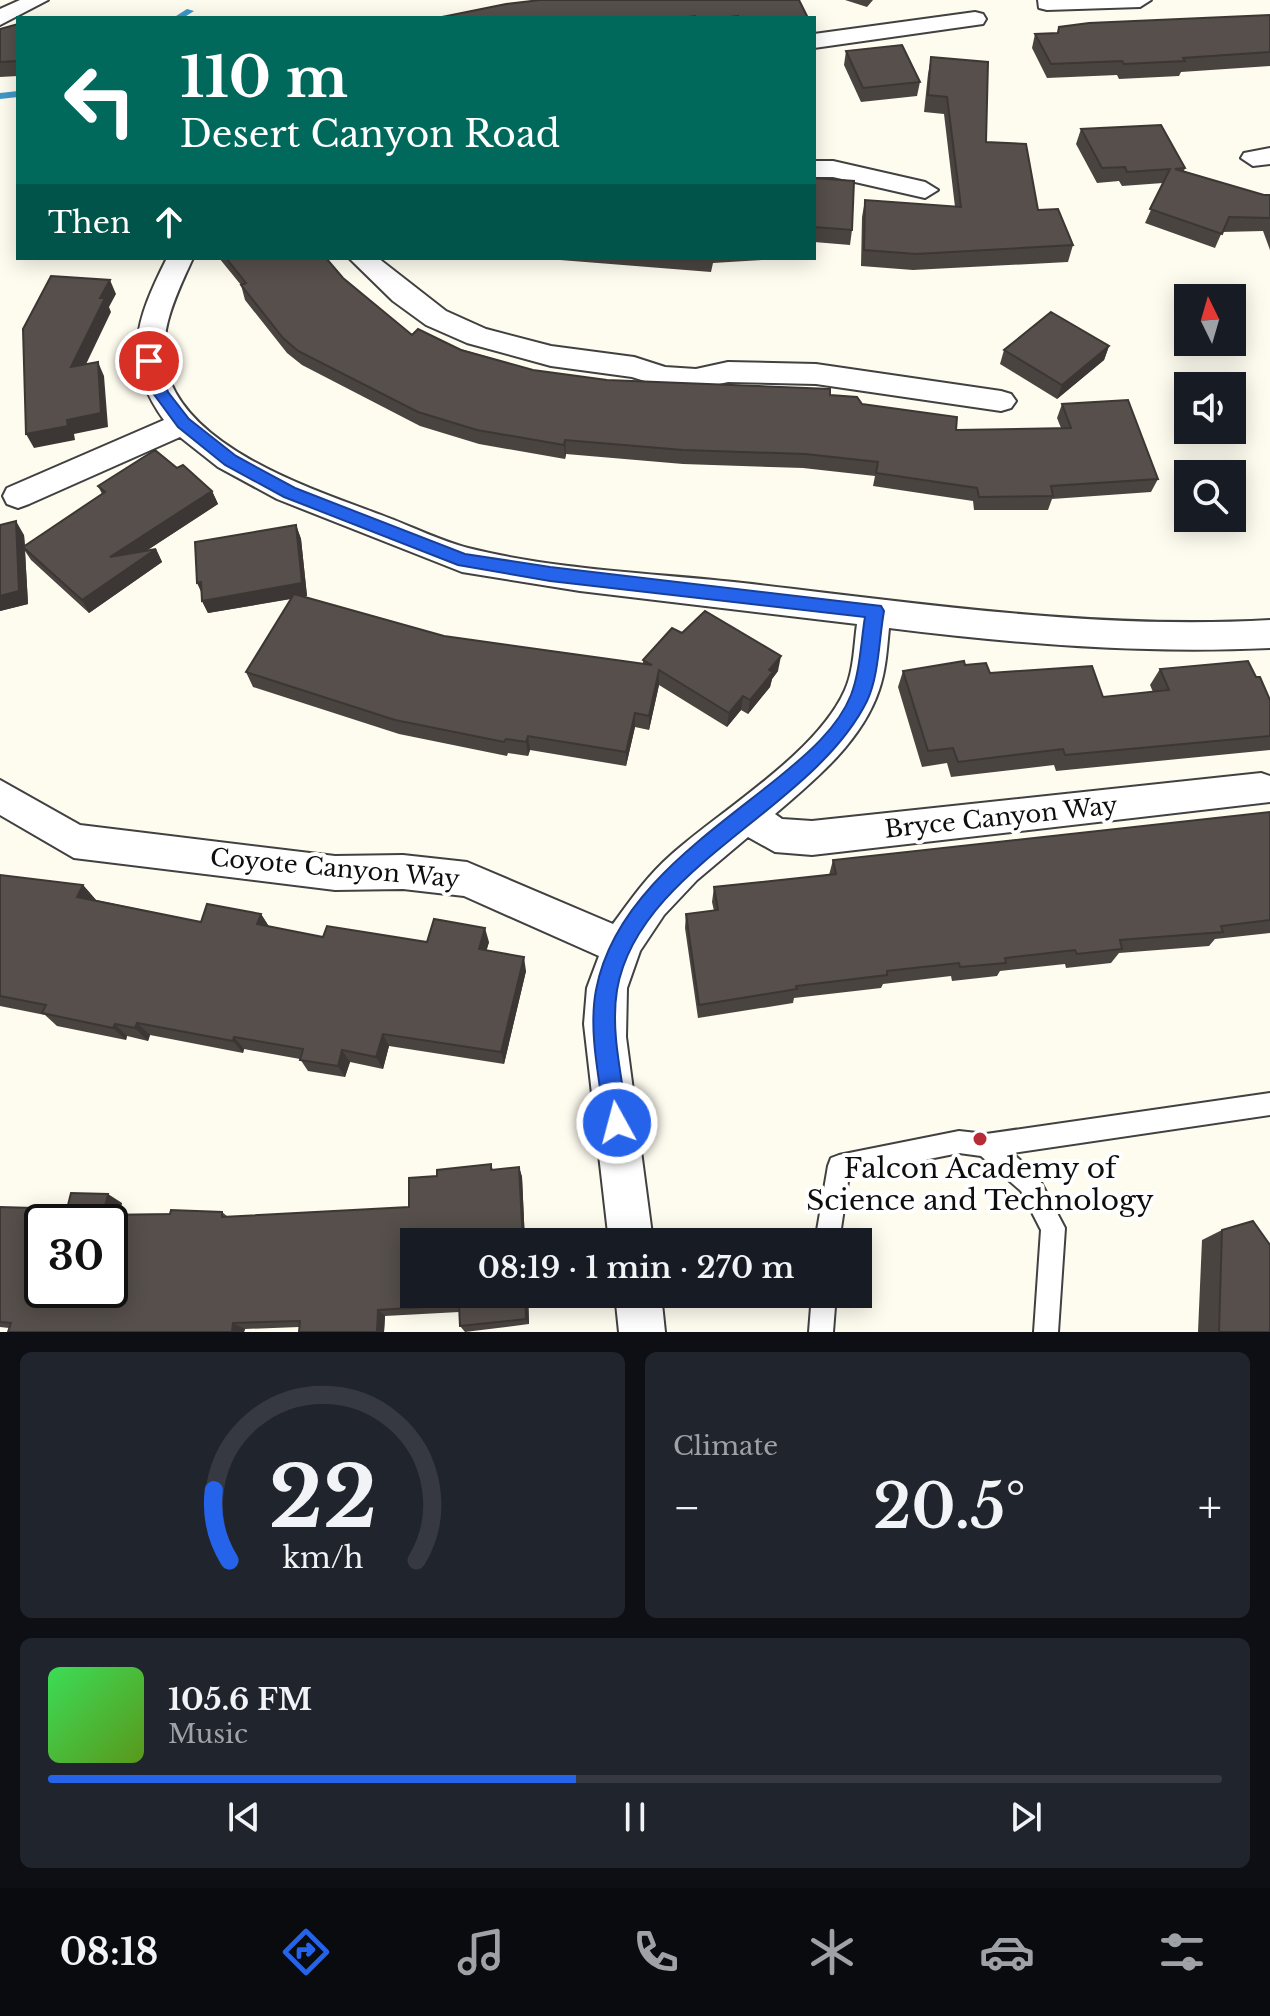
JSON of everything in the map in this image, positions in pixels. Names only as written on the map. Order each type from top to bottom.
[{"type":"street","points":[[0,18],[37,0]]},
{"type":"street","points":[[1047,3],[1140,0]]},
{"type":"street","points":[[816,41],[975,19]]},
{"type":"street","points":[[816,169],[833,169],[925,190]]},
{"type":"street","points":[[179,260],[158,301],[151,331],[149,361],[161,393],[184,423],[230,461],[290,493],[464,560],[550,574],[1062,635],[1195,641],[1270,634]]},
{"type":"street","points":[[364,260],[403,295],[436,318],[477,336],[551,356],[634,367],[664,377],[696,379],[728,372],[816,374],[1001,401]]},
{"type":"street","points":[[18,496],[184,423]]},
{"type":"street","points":[[629,1228],[606,1035],[606,990],[621,947],[647,906],[700,853],[806,766],[845,722],[860,696],[875,611]]},
{"type":"street","name":"Bryce Canyon Way","points":[[747,815],[775,835],[812,838],[1261,789]]},
{"type":"street","name":"Coyote Canyon Way","points":[[0,796],[74,841],[335,873],[403,872],[467,879],[621,947]]},
{"type":"street","points":[[639,1308],[642,1332]]},
{"type":"lane","points":[[829,1228],[839,1166],[959,1142],[986,1145],[1270,1104]]},
{"type":"lane","points":[[986,1145],[1029,1183],[1053,1228],[1046,1332]]},
{"type":"lane","points":[[821,1332],[823,1308]]},
{"type":"building","points":[[540,0],[799,0],[807,16],[447,16]]},
{"type":"building","points":[[1270,15],[1270,52],[1183,58],[1185,61],[1051,64],[1035,34],[1058,33],[1059,27],[1089,23]]},
{"type":"building","points":[[16,25],[16,61],[0,62],[0,29]]},
{"type":"building","points":[[902,45],[920,82],[863,88],[846,51]]},
{"type":"building","points":[[931,57],[988,62],[986,142],[1026,144],[1038,210],[1058,209],[1073,245],[916,254],[864,250],[865,200],[961,207],[947,97],[928,95]]},
{"type":"building","points":[[1161,125],[1185,168],[1175,169],[1270,195],[1270,218],[1229,217],[1222,234],[1150,209],[1170,169],[1127,172],[1125,167],[1102,168],[1081,129]]},
{"type":"building","points":[[816,178],[854,181],[852,230],[816,227]]},
{"type":"building","points":[[228,260],[328,260],[343,278],[412,335],[418,329],[461,350],[533,370],[607,380],[830,389],[830,395],[857,397],[862,404],[957,417],[956,430],[1071,428],[1062,404],[1128,400],[1158,479],[1051,486],[1053,496],[979,497],[977,488],[876,473],[878,462],[805,454],[683,450],[565,440],[564,445],[477,430],[418,412],[298,351],[283,338],[241,285],[246,283]]},
{"type":"building","points":[[51,276],[110,280],[100,298],[105,298],[71,367],[98,362],[101,413],[67,420],[68,426],[26,434],[23,329]]},
{"type":"building","points":[[1051,312],[1109,346],[1062,385],[1004,350]]},
{"type":"building","points":[[155,450],[177,468],[183,465],[212,491],[110,557],[156,549],[82,600],[23,547],[105,492],[98,486]]},
{"type":"building","points":[[16,521],[19,591],[0,596],[0,525]]},
{"type":"building","points":[[296,525],[302,583],[202,601],[201,582],[197,583],[195,542]]},
{"type":"building","points":[[294,594],[444,636],[652,665],[643,660],[672,628],[682,633],[705,611],[781,656],[769,670],[773,672],[750,700],[743,696],[729,713],[659,670],[649,716],[635,713],[626,752],[528,736],[526,742],[506,739],[504,742],[395,720],[246,672]]},
{"type":"building","points":[[964,661],[965,665],[986,663],[990,673],[1092,666],[1103,697],[1169,690],[1160,669],[1248,661],[1256,677],[1260,677],[1270,700],[1270,736],[1065,755],[1063,749],[958,762],[953,748],[928,751],[903,671]]},
{"type":"building","points":[[1270,812],[1270,920],[1221,926],[1223,932],[1120,940],[1122,949],[1077,954],[1075,950],[1005,958],[1006,963],[960,967],[959,963],[887,971],[887,975],[796,986],[797,989],[699,1005],[686,914],[718,910],[714,887],[836,874],[833,860]]},
{"type":"building","points":[[0,875],[83,885],[77,897],[201,922],[207,904],[261,914],[257,924],[323,937],[327,926],[427,942],[434,919],[485,928],[479,949],[524,957],[501,1052],[383,1034],[376,1057],[342,1050],[338,1066],[300,1060],[303,1049],[234,1037],[233,1041],[137,1023],[135,1028],[115,1024],[113,1028],[42,1013],[46,1005],[0,996]]},
{"type":"building","points":[[491,1164],[491,1170],[519,1167],[522,1228],[400,1228],[400,1308],[410,1308],[378,1310],[377,1332],[299,1332],[300,1321],[233,1323],[232,1332],[8,1332],[11,1323],[0,1322],[0,1207],[24,1208],[24,1308],[128,1308],[128,1215],[170,1214],[171,1210],[222,1212],[222,1217],[409,1207],[409,1178],[437,1176],[437,1170]]},
{"type":"building","points":[[71,1193],[108,1194],[106,1204],[68,1204]]},
{"type":"building","points":[[1253,1221],[1270,1245],[1270,1332],[1219,1332],[1222,1230]]},
{"type":"building","points":[[459,1308],[526,1308],[526,1319],[460,1326]]},
{"type":"waterway","points":[[181,16],[190,11]]},
{"type":"waterway","points":[[0,96],[16,94]]},
{"type":"place","name":"Falcon Academy of Science and Technology","points":[[980,1139]]},
{"type":"route","points":[[149,361],[161,393],[184,423],[230,461],[290,493],[464,560],[550,574],[875,611],[860,696],[837,734],[806,766],[700,853],[647,906],[621,947],[606,990],[606,1035],[617,1123]]}]
